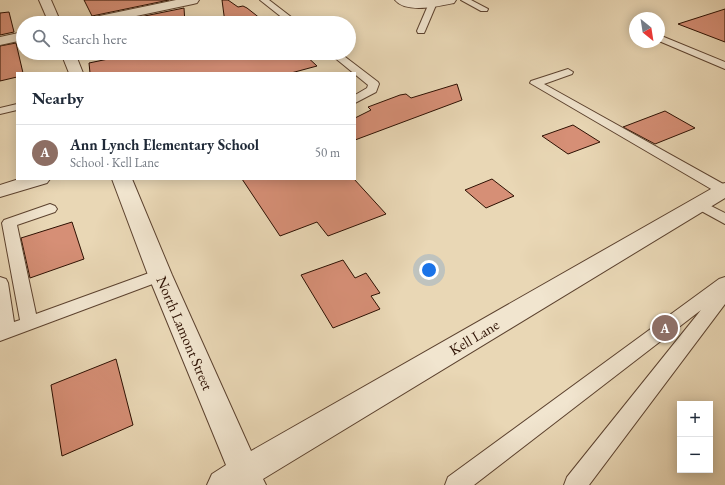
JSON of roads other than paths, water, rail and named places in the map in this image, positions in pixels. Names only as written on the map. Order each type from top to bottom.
[{"type":"street","points":[[45,0],[52,16]]},
{"type":"street","points":[[115,16],[172,2],[193,0]]},
{"type":"street","points":[[401,0],[416,5],[432,5],[450,0]]},
{"type":"street","points":[[0,41],[16,38]]},
{"type":"street","points":[[71,60],[76,72]]},
{"type":"street","points":[[0,191],[37,180]]},
{"type":"street","name":"North Lamont Street","points":[[122,180],[160,275],[247,479]]},
{"type":"street","name":"Kell Lane","points":[[223,485],[247,479],[724,190]]},
{"type":"lane","points":[[264,0],[285,16]]},
{"type":"lane","points":[[465,0],[484,9]]},
{"type":"lane","points":[[421,32],[432,5]]},
{"type":"lane","points":[[665,41],[725,66]]},
{"type":"lane","points":[[343,60],[374,84],[372,90],[356,99]]},
{"type":"lane","points":[[568,72],[535,83],[724,190]]},
{"type":"lane","points":[[0,111],[16,107]]},
{"type":"lane","points":[[699,204],[725,219]]},
{"type":"lane","points":[[29,323],[9,223],[50,209]]},
{"type":"lane","points":[[0,283],[4,333],[160,275]]},
{"type":"lane","points":[[456,485],[725,282]]},
{"type":"lane","points":[[576,485],[725,292]]},
{"type":"place","name":"Ann Lynch Elementary School","points":[[665,328]]}]
